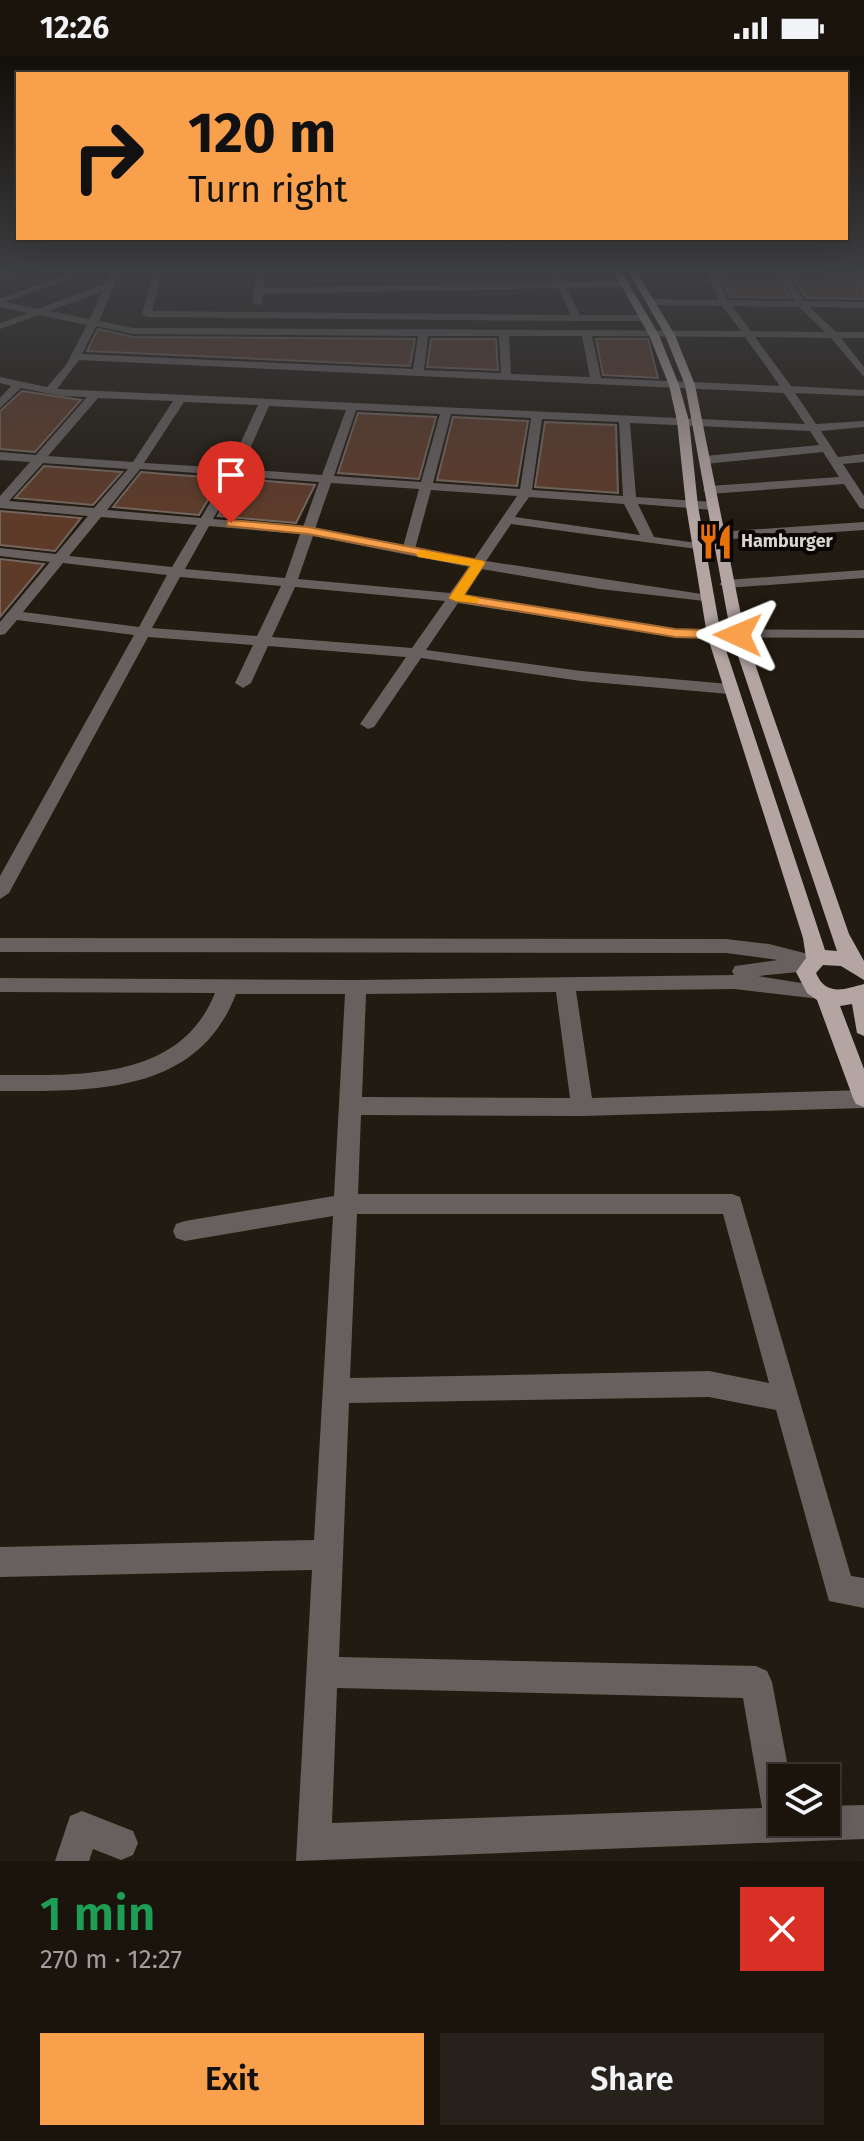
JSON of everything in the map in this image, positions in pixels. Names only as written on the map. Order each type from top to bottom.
[{"type":"main road","points":[[666,353],[683,421],[692,506],[714,635],[729,689],[813,938],[813,962],[808,980],[823,994],[839,1022],[864,1098]]},
{"type":"main road","points":[[672,353],[690,385],[699,422],[726,584],[738,635],[839,934],[861,976],[864,1028]]},
{"type":"main road","points":[[782,845],[808,844]]},
{"type":"main road","points":[[813,962],[834,957],[861,976]]},
{"type":"main road","points":[[823,994],[846,999],[861,976]]},
{"type":"street","points":[[49,391],[61,380],[78,353]]},
{"type":"street","points":[[418,373],[421,353]]},
{"type":"street","points":[[505,353],[506,377]]},
{"type":"street","points":[[591,353],[596,381]]},
{"type":"street","points":[[762,353],[862,498]]},
{"type":"street","points":[[848,353],[864,374]]},
{"type":"street","points":[[76,357],[334,363],[418,373],[864,393]]},
{"type":"street","points":[[0,380],[49,391],[265,403],[813,428],[864,424]]},
{"type":"street","points":[[0,405],[18,384]]},
{"type":"street","points":[[0,504],[96,394]]},
{"type":"street","points":[[0,631],[136,466],[181,398]]},
{"type":"street","points":[[0,893],[233,474],[265,403]]},
{"type":"street","points":[[243,683],[290,582],[352,407]]},
{"type":"street","points":[[408,552],[446,411]]},
{"type":"street","points":[[368,724],[525,494],[537,415]]},
{"type":"street","points":[[624,419],[630,502],[650,541]]},
{"type":"street","points":[[705,460],[826,448]]},
{"type":"street","points":[[0,456],[713,506]]},
{"type":"street","points":[[835,461],[864,458]]},
{"type":"street","points":[[709,490],[847,480]]},
{"type":"street","points":[[0,504],[308,531],[408,552],[600,585],[708,599]]},
{"type":"street","points":[[507,520],[699,547]]},
{"type":"street","points":[[718,536],[864,526]]},
{"type":"street","points":[[0,552],[456,598],[675,633],[864,634]]},
{"type":"street","points":[[726,584],[864,574]]},
{"type":"street","points":[[13,615],[143,632],[417,653],[581,676],[729,689]]},
{"type":"street","points":[[0,945],[726,946],[769,951],[813,962]]},
{"type":"street","points":[[0,973],[725,972],[813,962]]},
{"type":"street","points":[[0,985],[356,987],[745,982],[823,994]]},
{"type":"street","points":[[0,1083],[96,1083],[146,1071],[188,1048],[204,1033],[216,1018],[229,985]]},
{"type":"street","points":[[565,986],[582,1107]]},
{"type":"street","points":[[356,987],[314,1851],[768,1826]]},
{"type":"street","points":[[350,1106],[582,1107],[864,1098]]},
{"type":"street","points":[[185,1231],[345,1204],[732,1204],[840,1590],[864,1593]]},
{"type":"street","points":[[336,1391],[709,1384],[787,1399]]},
{"type":"street","points":[[0,1562],[328,1555]]},
{"type":"street","points":[[322,1672],[756,1682],[771,1764]]},
{"type":"street","points":[[840,1823],[864,1822]]},
{"type":"street","points":[[72,1861],[82,1828],[121,1843]]},
{"type":"building","points":[[135,353],[412,353],[410,366]]},
{"type":"building","points":[[429,353],[497,353],[498,370],[427,367]]},
{"type":"building","points":[[599,353],[652,353],[658,378],[603,375]]},
{"type":"building","points":[[22,391],[81,400],[35,452],[0,449],[0,411]]},
{"type":"building","points":[[358,413],[436,417],[419,479],[338,473]]},
{"type":"building","points":[[453,417],[528,421],[517,486],[437,480]]},
{"type":"building","points":[[545,422],[616,425],[618,493],[535,487]]},
{"type":"building","points":[[44,466],[122,472],[93,505],[15,498]]},
{"type":"building","points":[[141,472],[221,478],[199,515],[113,507]]},
{"type":"building","points":[[240,479],[315,485],[296,523],[218,516]]},
{"type":"building","points":[[0,511],[81,518],[55,551],[0,545]]},
{"type":"building","points":[[0,559],[44,564],[0,617]]},
{"type":"slow traffic","points":[[422,554],[479,563],[456,598],[473,600]]},
{"type":"place","name":"Hamburger","points":[[715,541]]},
{"type":"route","points":[[231,523],[308,531],[479,563],[456,598],[675,633],[738,635]]}]
